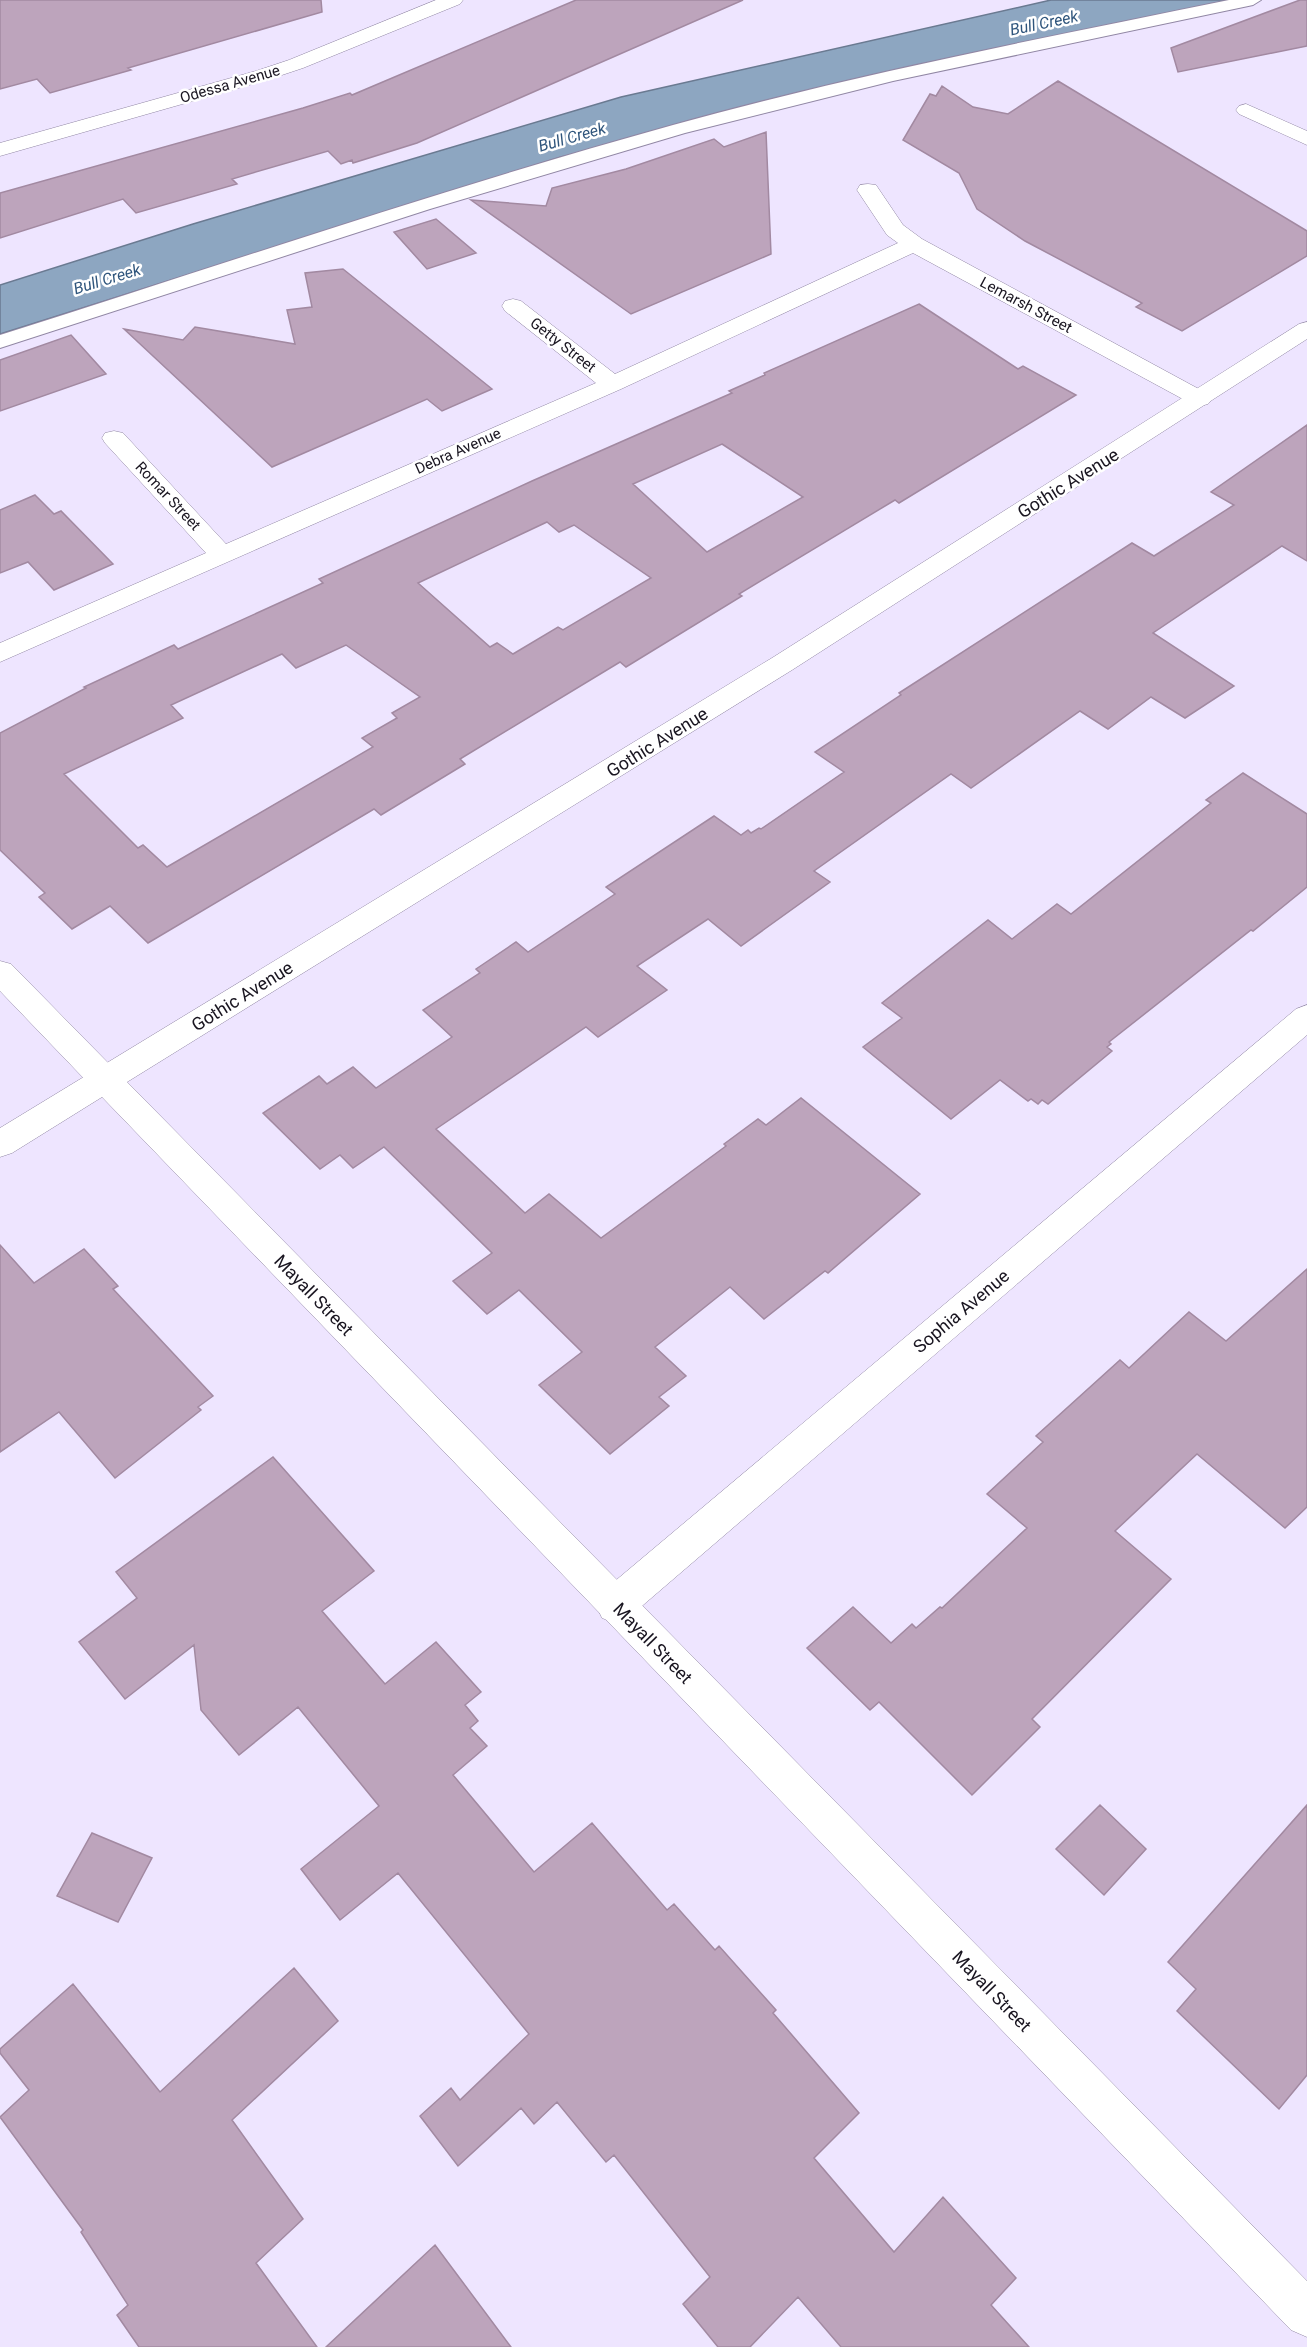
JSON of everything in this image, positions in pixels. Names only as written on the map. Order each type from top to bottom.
[{"type":"street","name":"Odessa Avenue","points":[[0,150],[285,68],[453,0]]},
{"type":"street","points":[[1246,110],[1307,139]]},
{"type":"street","name":"Lemarsh Street","points":[[868,190],[895,230],[914,244],[1200,399]]},
{"type":"street","name":"Debra Avenue","points":[[0,653],[613,384],[914,244]]},
{"type":"street","name":"Getty Street","points":[[513,306],[613,384]]},
{"type":"street","name":"Gothic Avenue","points":[[0,1144],[782,664],[1307,329]]},
{"type":"street","name":"Romar Street","points":[[114,438],[222,555]]},
{"type":"street","name":"Mayall Street","points":[[0,972],[1307,2314]]},
{"type":"street","name":"Sophia Avenue","points":[[615,1605],[1307,1017]]},
{"type":"lane","points":[[0,342],[680,128],[967,59],[1253,0]]},
{"type":"water","name":"Bull Creek","points":[[1051,0],[1230,0],[561,157],[0,334],[0,285],[193,224],[621,97]]},
{"type":"building","points":[[0,0],[321,0],[322,12],[50,93],[37,79],[0,89]]},
{"type":"building","points":[[576,0],[743,0],[417,143],[353,163],[352,160],[341,164],[328,151],[232,179],[237,184],[136,213],[123,199],[0,238],[0,193],[350,93],[352,95]]},
{"type":"building","points":[[1300,0],[1307,0],[1307,46],[1178,72],[1171,48]]},
{"type":"building","points":[[1058,81],[1307,231],[1307,256],[1182,331],[1136,307],[1142,303],[1025,241],[977,209],[959,173],[903,140],[930,94],[936,96],[942,86],[973,107],[1008,114]]},
{"type":"building","points":[[766,132],[771,254],[631,314],[471,200],[546,206],[552,188],[626,169],[714,139],[724,147]]},
{"type":"building","points":[[436,219],[476,253],[427,269],[394,232]]},
{"type":"building","points":[[343,269],[492,389],[442,411],[427,399],[272,467],[124,329],[183,340],[195,327],[295,344],[287,310],[312,307],[305,273]]},
{"type":"building","points":[[919,304],[1018,369],[1023,366],[1076,395],[899,503],[895,500],[739,594],[742,596],[626,667],[620,662],[460,759],[465,764],[381,815],[374,809],[148,943],[110,906],[72,929],[39,897],[45,893],[0,850],[0,733],[86,688],[84,687],[174,645],[178,649],[323,583],[319,579],[532,481],[732,393],[729,391],[765,375],[764,373]],"holes":[[[722,444],[803,497],[707,552],[633,484]],[[547,522],[559,532],[574,525],[651,578],[563,630],[558,627],[513,654],[497,643],[490,647],[418,583]],[[346,645],[420,697],[392,713],[397,718],[362,738],[373,747],[167,867],[143,845],[138,848],[64,774],[183,718],[171,705],[282,654],[296,668]]]},
{"type":"building","points":[[71,335],[106,374],[0,411],[0,360]]},
{"type":"building","points":[[1307,425],[1307,561],[1282,546],[1153,633],[1234,686],[1185,718],[1151,697],[1108,729],[1080,711],[971,788],[951,774],[814,871],[830,882],[741,946],[708,919],[637,966],[667,990],[598,1037],[586,1027],[436,1129],[525,1213],[549,1194],[601,1238],[726,1146],[724,1144],[758,1119],[766,1125],[801,1098],[920,1194],[828,1273],[825,1271],[764,1319],[730,1287],[655,1347],[686,1376],[659,1397],[669,1406],[610,1454],[539,1385],[582,1352],[519,1290],[487,1314],[453,1281],[492,1253],[384,1147],[353,1168],[340,1155],[320,1169],[263,1113],[319,1076],[327,1084],[353,1067],[376,1088],[452,1037],[423,1010],[480,973],[476,969],[516,942],[528,952],[615,894],[606,887],[714,816],[741,835],[748,830],[751,833],[761,829],[844,772],[815,752],[901,695],[899,693],[1132,543],[1154,556],[1234,505],[1211,492]]},
{"type":"building","points":[[35,495],[54,514],[61,511],[113,564],[54,590],[28,562],[0,573],[0,510]]},
{"type":"building","points":[[1243,773],[1307,814],[1307,887],[1109,1042],[1111,1044],[1107,1047],[1112,1051],[1048,1104],[1042,1100],[1038,1104],[1031,1099],[1028,1101],[1000,1080],[951,1119],[863,1047],[902,1018],[882,1003],[988,920],[1012,939],[1057,904],[1071,914],[1211,803],[1206,800]]},
{"type":"building","points":[[0,1245],[34,1283],[84,1249],[118,1286],[113,1289],[213,1396],[198,1407],[201,1410],[115,1478],[59,1412],[0,1452]]},
{"type":"building","points":[[1307,1269],[1307,1507],[1285,1528],[1197,1454],[1115,1531],[1171,1579],[1032,1719],[1040,1727],[972,1795],[879,1702],[870,1710],[807,1648],[853,1607],[891,1643],[912,1624],[916,1628],[940,1607],[942,1608],[1027,1528],[987,1494],[1043,1442],[1036,1436],[1120,1360],[1129,1368],[1189,1312],[1226,1341]]},
{"type":"building","points":[[273,1457],[374,1571],[322,1611],[385,1684],[436,1642],[481,1692],[465,1705],[478,1721],[470,1728],[487,1746],[453,1775],[534,1872],[592,1823],[667,1910],[674,1904],[715,1950],[719,1946],[776,2010],[773,2013],[859,2113],[814,2158],[894,2252],[943,2197],[1016,2278],[991,2305],[1029,2347],[841,2347],[798,2297],[750,2347],[718,2347],[683,2304],[710,2277],[614,2155],[606,2162],[557,2102],[534,2124],[521,2108],[458,2166],[420,2116],[451,2088],[460,2100],[529,2034],[398,1873],[340,1920],[301,1869],[379,1806],[298,1707],[239,1755],[201,1710],[194,1645],[125,1699],[79,1642],[137,1598],[116,1572]]},
{"type":"building","points":[[1100,1805],[1146,1849],[1104,1895],[1056,1849]]},
{"type":"building","points":[[1307,1805],[1307,2075],[1279,2109],[1177,2011],[1196,1989],[1168,1962]]},
{"type":"building","points":[[92,1833],[152,1858],[118,1922],[57,1896]]},
{"type":"building","points":[[294,1968],[338,2021],[232,2120],[303,2219],[256,2263],[317,2347],[139,2347],[117,2315],[128,2305],[81,2232],[83,2230],[0,2117],[29,2090],[0,2053],[0,2049],[73,1984],[160,2092]]},
{"type":"building","points":[[435,2245],[511,2347],[326,2347]]}]
